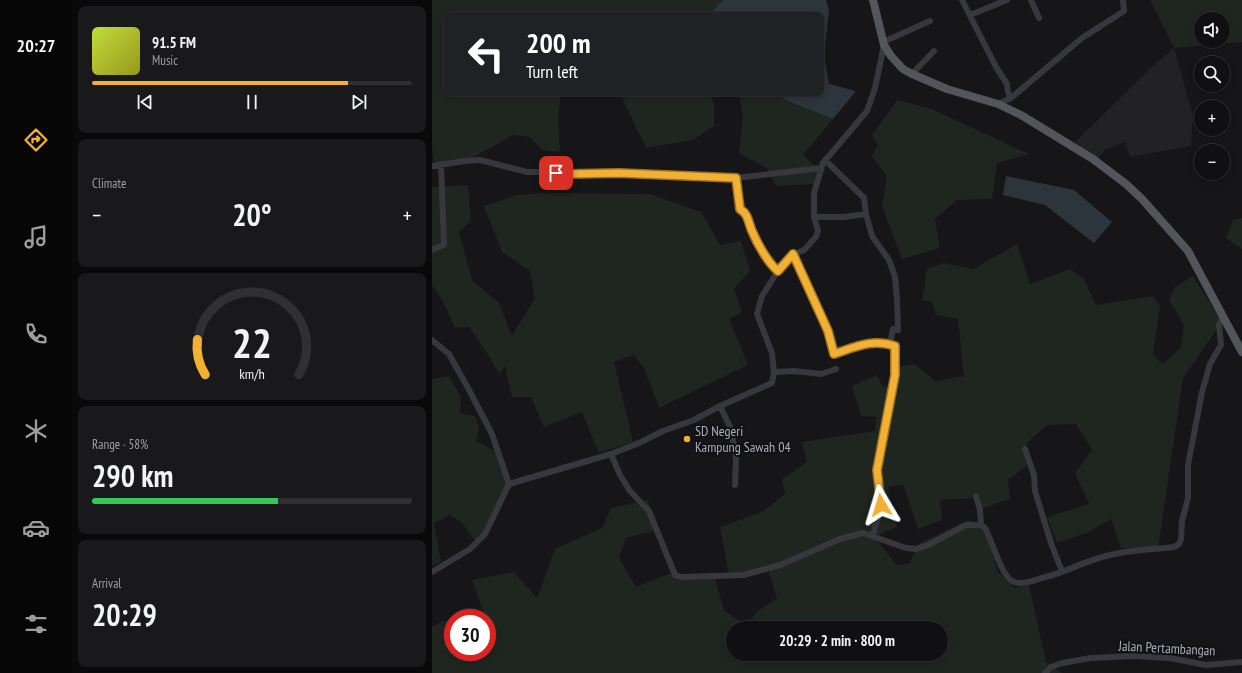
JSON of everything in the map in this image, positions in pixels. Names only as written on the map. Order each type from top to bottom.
[{"type":"main road","points":[[873,0],[884,44],[891,56],[903,69],[947,89],[998,104],[1021,114],[1092,159],[1126,184],[1142,199],[1188,251],[1242,352]]},
{"type":"street","points":[[962,0],[996,67],[1007,84],[1008,92],[1011,98]]},
{"type":"street","points":[[970,15],[1007,0]]},
{"type":"street","points":[[1030,0],[1039,18]]},
{"type":"street","points":[[998,104],[1011,98],[1082,38],[1124,11],[1123,0]]},
{"type":"street","points":[[509,484],[611,454],[639,444],[663,431],[694,420],[720,406],[772,383],[774,372],[772,353],[757,314],[762,296],[778,271],[793,254],[804,250],[816,237],[818,231],[814,217],[814,193],[822,163],[867,111],[875,88],[884,44],[930,21]]},
{"type":"street","points":[[912,74],[934,51]]},
{"type":"street","points":[[432,166],[465,160],[480,160],[527,172],[567,174],[619,173],[736,178],[821,168]]},
{"type":"street","points":[[825,160],[864,198],[866,214],[872,236],[889,260],[895,277],[898,330],[893,329],[890,344]]},
{"type":"street","points":[[432,250],[444,244],[441,164]]},
{"type":"street","points":[[736,178],[740,209],[745,213],[752,232],[772,266],[778,271]]},
{"type":"street","points":[[814,217],[844,217],[866,214]]},
{"type":"street","points":[[793,254],[828,331],[834,354],[870,342],[895,346],[895,375],[877,470],[881,505],[880,514],[873,536]]},
{"type":"street","points":[[611,454],[620,476],[630,491],[649,511],[675,575],[744,575],[780,565],[840,538],[863,533],[906,548],[916,549],[928,545],[966,525],[981,525],[988,533],[1002,568],[1008,578],[1013,582],[1018,583],[1031,581],[1062,572],[1100,557],[1130,551],[1174,547],[1179,544],[1181,540],[1182,521],[1188,498],[1188,466],[1202,392],[1210,364],[1221,345],[1219,325],[1223,316]]},
{"type":"street","points":[[432,340],[449,354],[468,388],[492,434],[509,484],[485,534],[470,549],[432,572]]},
{"type":"street","points":[[774,372],[794,371],[821,374],[836,369]]},
{"type":"street","points":[[720,406],[730,429],[735,451],[735,485]]},
{"type":"street","points":[[1025,449],[1034,475],[1035,491],[1052,546],[1062,572]]},
{"type":"street","points":[[976,496],[980,510],[981,525]]},
{"type":"street","name":"Jalan Pertambangan","points":[[1045,673],[1051,667],[1062,663],[1091,658],[1141,656],[1170,658],[1206,665],[1242,662]]},
{"type":"shaded area","points":[[432,0],[723,0],[712,11],[713,12],[444,12],[444,96],[561,96],[558,118],[560,152],[542,150],[530,137],[513,135],[468,160],[435,169],[432,148]]},
{"type":"shaded area","points":[[723,0],[826,0],[829,10],[824,56],[824,12],[712,11]]},
{"type":"shaded area","points":[[1150,0],[1242,0],[1242,42],[1230,43],[1230,12],[1194,12],[1194,46],[1174,48]]},
{"type":"shaded area","points":[[1174,48],[1193,116],[1191,146],[1130,157],[1125,142],[1105,150],[1097,160],[1075,142],[1153,66]]},
{"type":"shaded area","points":[[824,56],[829,84],[856,91],[833,119],[785,100],[782,96],[824,96]]},
{"type":"shaded area","points":[[621,96],[710,96],[714,103],[714,126],[693,140],[646,148]]},
{"type":"shaded area","points":[[740,96],[782,96],[785,100],[833,119],[803,155],[819,170],[815,184],[776,186],[767,168],[739,153],[743,117]]},
{"type":"shaded area","points":[[897,100],[932,109],[1029,154],[997,163],[992,199],[957,200],[935,219],[940,248],[902,259],[882,206],[887,177],[872,156],[878,145],[872,135]]},
{"type":"shaded area","points":[[1006,176],[1074,190],[1112,222],[1094,243],[1045,205],[1003,195]]},
{"type":"shaded area","points":[[468,185],[471,221],[459,232],[472,280],[499,303],[512,336],[535,298],[530,271],[502,252],[484,206],[517,195],[543,193],[650,194],[701,212],[720,245],[741,241],[750,271],[734,289],[742,312],[729,319],[748,365],[659,408],[644,368],[634,355],[614,362],[633,442],[599,453],[582,412],[544,427],[531,397],[512,397],[505,366],[499,374],[469,327],[455,328],[443,301],[432,285],[432,187]]},
{"type":"shaded area","points":[[1242,218],[1242,249],[1226,238],[1233,220]]},
{"type":"shaded area","points":[[1017,244],[1030,284],[1070,269],[1084,279],[1096,305],[1153,296],[1160,305],[1153,355],[1163,364],[1181,347],[1184,325],[1169,300],[1175,287],[1193,276],[1222,322],[1183,378],[1158,549],[1121,548],[1111,519],[1089,532],[1057,543],[1047,517],[1089,504],[1075,473],[1092,450],[1076,424],[1047,425],[1027,443],[1028,465],[1008,480],[1010,499],[981,509],[975,498],[940,500],[942,520],[918,529],[903,484],[888,487],[897,527],[874,537],[897,565],[910,563],[918,544],[968,520],[985,527],[997,571],[1014,588],[1029,585],[1046,662],[1062,673],[432,673],[432,627],[442,621],[444,621],[444,661],[496,661],[496,609],[482,609],[472,580],[514,572],[537,598],[555,549],[602,528],[611,508],[648,500],[658,530],[626,538],[619,558],[636,587],[669,574],[714,576],[724,610],[739,621],[726,621],[726,661],[948,661],[948,621],[749,621],[759,610],[777,599],[768,569],[729,575],[720,527],[762,512],[785,494],[782,479],[807,462],[802,442],[875,431],[876,417],[861,416],[852,386],[877,375],[883,387],[900,382],[897,367],[915,364],[935,381],[964,376],[958,319],[936,315],[932,302],[922,300],[927,269],[943,263],[973,269]]},
{"type":"shaded area","points":[[449,376],[461,397],[460,413],[475,416],[479,427],[476,441],[499,453],[508,481],[488,531],[476,542],[463,524],[450,515],[434,523],[441,562],[432,565],[432,379]]},
{"type":"place","name":"SD Negeri Kampung Sawah 04","points":[[687,439]]},
{"type":"route","points":[[556,173],[619,173],[736,178],[740,209],[745,213],[752,232],[772,266],[778,271],[793,254],[828,331],[834,354],[870,342],[895,346],[895,375],[877,470],[881,505]]}]
